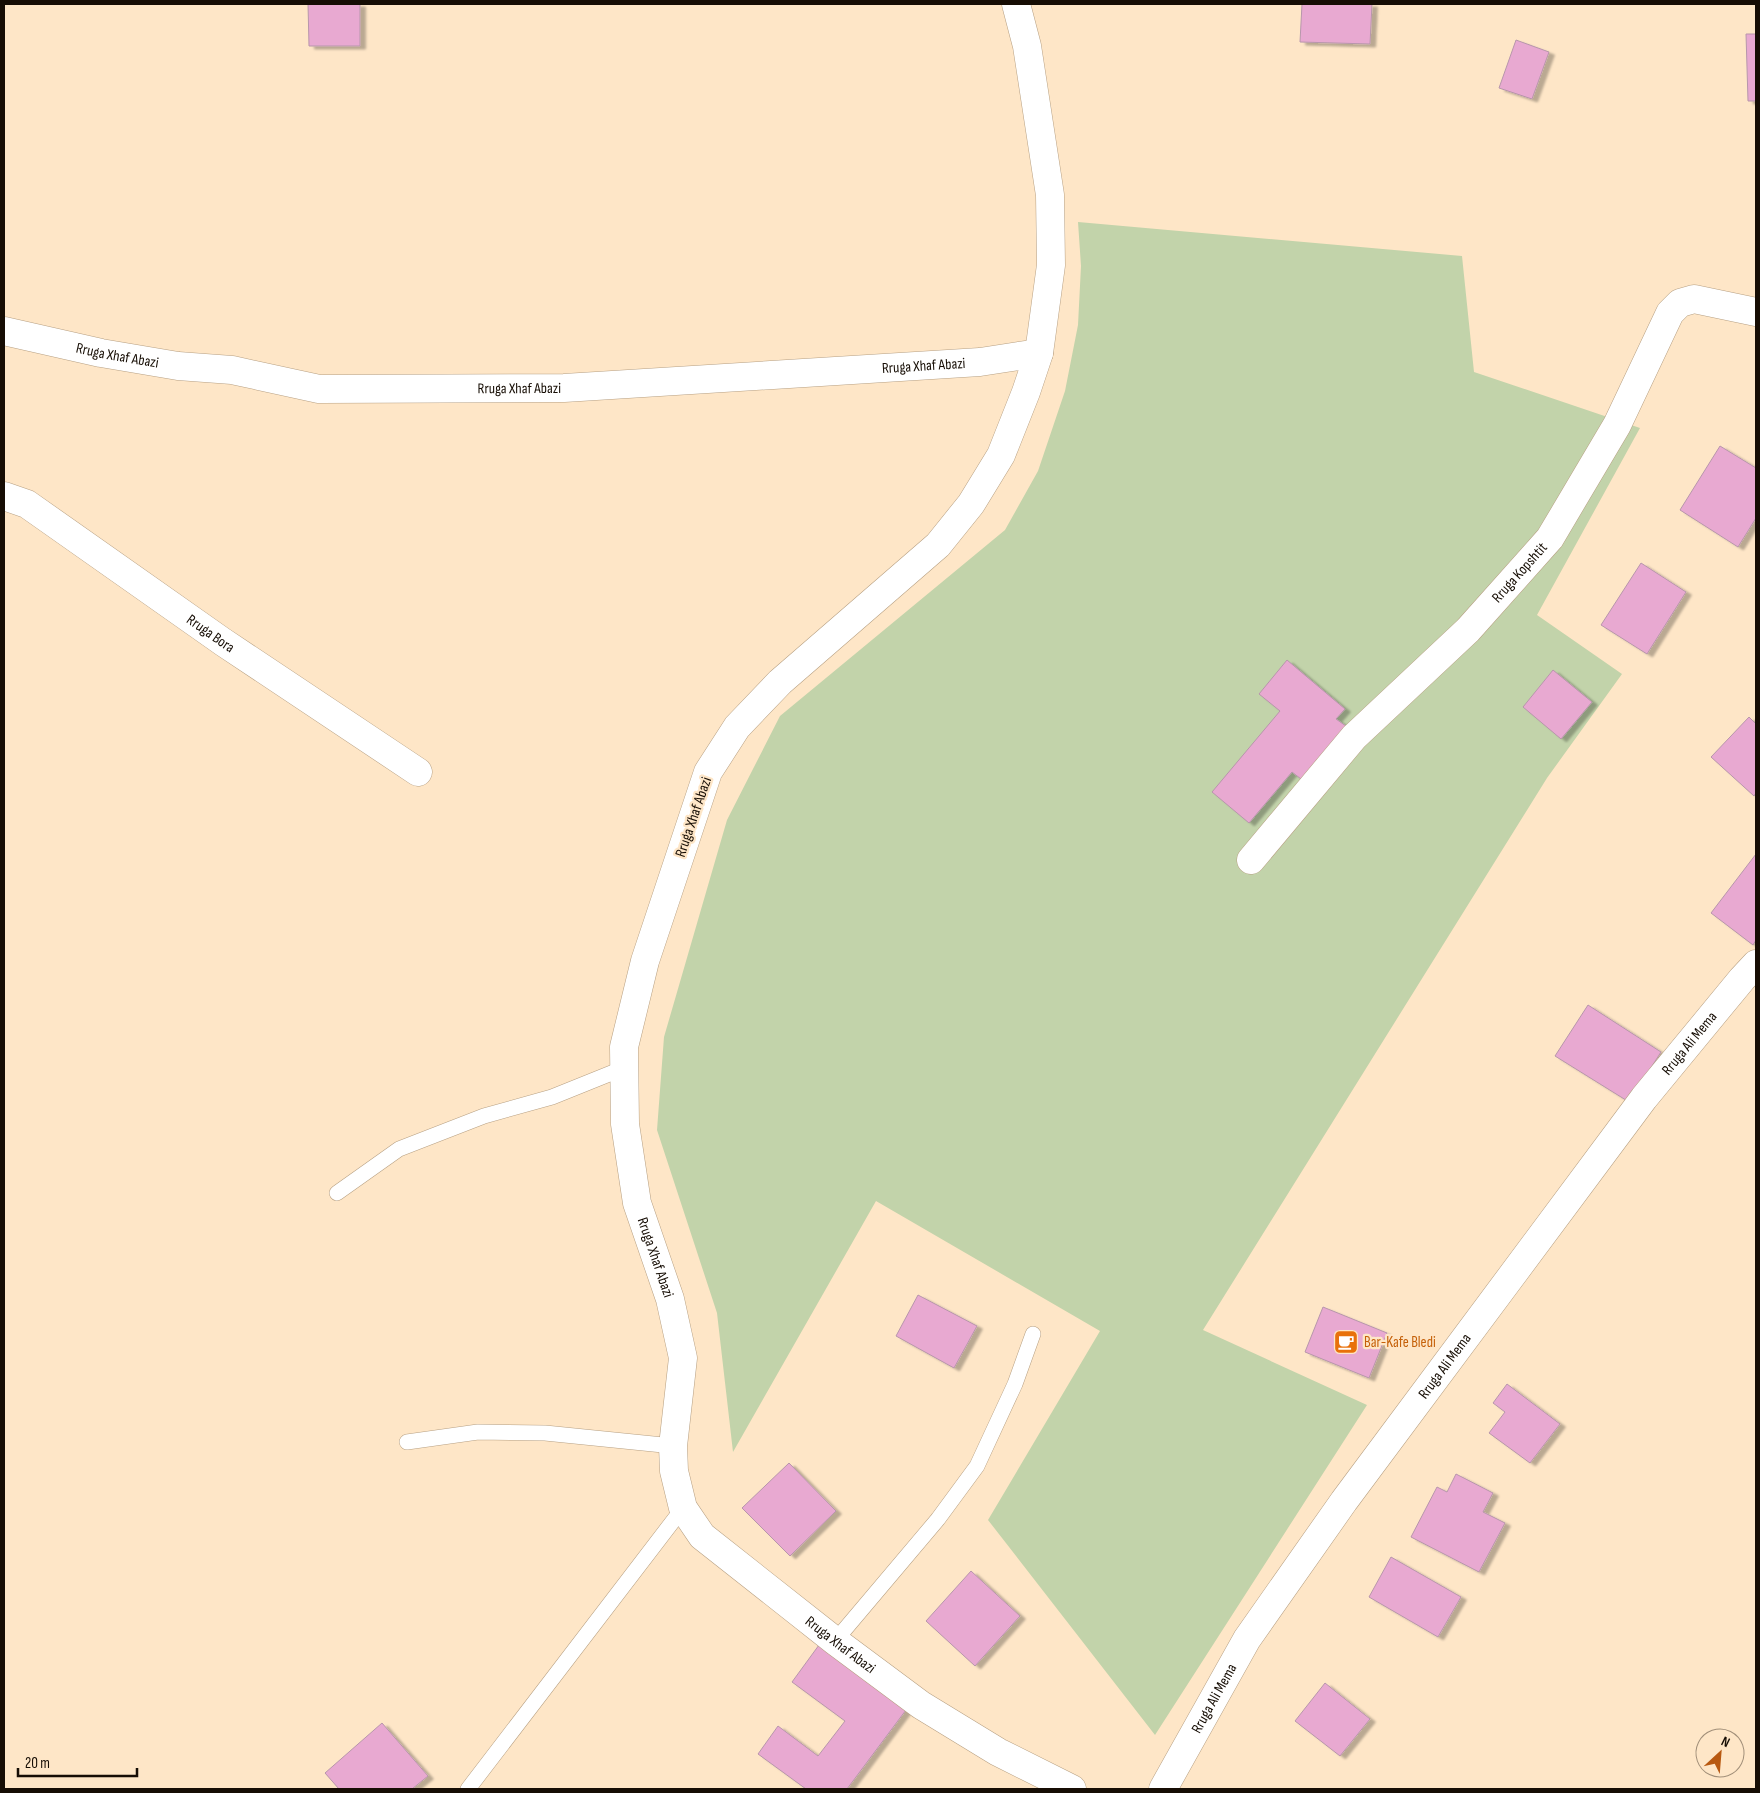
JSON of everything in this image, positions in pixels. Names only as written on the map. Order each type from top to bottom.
[{"type":"street","name":"Rruga Xhaf Abazi","points":[[1016,4],[1027,46],[1050,195],[1051,265],[1039,353],[1026,392],[1000,455],[971,504],[938,545],[780,682],[737,727],[708,772],[645,961],[624,1046],[625,1124],[637,1203],[670,1299],[683,1358],[673,1446],[674,1470],[683,1508],[702,1536],[921,1705],[998,1752],[1072,1789]]},
{"type":"street","name":"Rruga Kopshtit","points":[[1251,860],[1354,737],[1468,630],[1550,538],[1617,425],[1670,313],[1680,303],[1694,299],[1756,312]]},
{"type":"street","name":"Rruga Xhaf Abazi","points":[[4,331],[101,353],[178,366],[232,370],[319,389],[564,388],[980,362],[1039,353]]},
{"type":"street","name":"Rruga Bora","points":[[4,496],[27,504],[223,642],[418,772]]},
{"type":"street","name":"Rruga Ali Mema","points":[[1163,1789],[1247,1639],[1344,1501],[1644,1098],[1756,964]]},
{"type":"lane","points":[[337,1192],[400,1148],[484,1116],[552,1097],[624,1068]]},
{"type":"lane","points":[[836,1641],[938,1519],[978,1466],[1015,1384],[1033,1334]]},
{"type":"lane","points":[[408,1442],[478,1432],[545,1433],[673,1446]]},
{"type":"lane","points":[[468,1789],[683,1508]]},
{"type":"green space","points":[[1078,222],[1462,256],[1474,372],[1640,428],[1537,615],[1622,674],[1547,778],[1203,1330],[1367,1405],[1155,1735],[988,1520],[1100,1331],[876,1201],[733,1452],[717,1313],[657,1130],[664,1037],[727,820],[780,716],[1005,530],[1038,471],[1065,391],[1078,325],[1081,266]]},
{"type":"building","points":[[308,4],[360,4],[360,46],[309,46]]},
{"type":"building","points":[[1302,4],[1372,4],[1370,44],[1300,42]]},
{"type":"building","points":[[1746,34],[1756,34],[1756,101],[1748,101]]},
{"type":"building","points":[[1516,40],[1549,52],[1532,99],[1499,88]]},
{"type":"building","points":[[1720,446],[1756,468],[1756,518],[1738,547],[1680,510]]},
{"type":"building","points":[[1641,563],[1686,592],[1647,654],[1601,625]]},
{"type":"building","points":[[1287,660],[1345,709],[1336,719],[1346,726],[1301,779],[1292,772],[1249,823],[1212,792],[1280,711],[1259,694]]},
{"type":"building","points":[[1553,670],[1592,702],[1561,739],[1523,707]]},
{"type":"building","points":[[1749,717],[1756,724],[1756,793],[1754,796],[1711,757]]},
{"type":"building","points":[[1756,854],[1756,940],[1753,945],[1711,913]]},
{"type":"building","points":[[1588,1005],[1661,1052],[1629,1102],[1555,1056]]},
{"type":"building","points":[[918,1295],[977,1326],[954,1368],[896,1336]]},
{"type":"building","name":"Bar-Kafe Bledi","points":[[1323,1307],[1387,1333],[1369,1378],[1305,1352]]},
{"type":"building","points":[[1507,1384],[1560,1424],[1530,1463],[1489,1433],[1505,1412],[1493,1403]]},
{"type":"building","points":[[789,1463],[836,1511],[790,1556],[742,1508]]},
{"type":"building","points":[[1456,1474],[1493,1493],[1483,1512],[1505,1523],[1479,1572],[1411,1537],[1437,1487],[1447,1492]]},
{"type":"building","points":[[1391,1557],[1461,1597],[1438,1637],[1369,1597]]},
{"type":"building","points":[[971,1571],[1020,1616],[975,1666],[926,1621]]},
{"type":"building","points":[[819,1645],[906,1710],[847,1789],[806,1789],[758,1754],[778,1726],[818,1756],[845,1721],[792,1682]]},
{"type":"building","points":[[1325,1683],[1370,1719],[1340,1756],[1295,1721]]},
{"type":"building","points":[[382,1723],[428,1776],[412,1789],[339,1789],[325,1773]]},
{"type":"place","name":"Bar-Kafe Bledi","points":[[1346,1342]]}]
